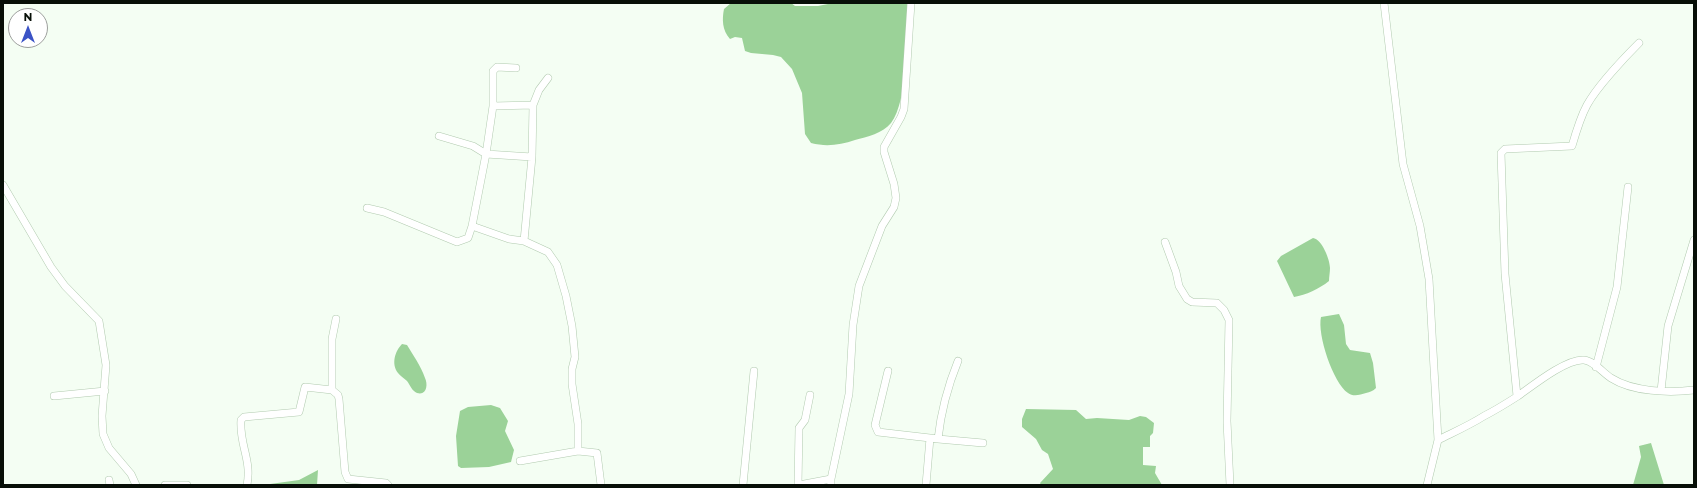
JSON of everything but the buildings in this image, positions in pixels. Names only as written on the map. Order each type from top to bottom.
[{"type":"street","points":[[810,395],[805,420],[800,428],[798,485],[831,482],[849,394],[853,325],[859,286],[882,226],[894,207],[896,198],[894,184],[884,152],[884,147],[904,109],[911,3]]},
{"type":"street","points":[[1384,3],[1403,164],[1420,226],[1428,279],[1438,440],[1427,485]]},
{"type":"street","points":[[1517,396],[1506,274],[1501,153],[1504,150],[1572,146],[1588,104],[1628,54],[1639,43]]},
{"type":"street","points":[[367,208],[384,212],[457,242],[468,238],[472,226],[486,154],[493,106],[493,71],[497,67],[516,68]]},
{"type":"street","points":[[524,241],[532,157],[533,105],[538,90],[548,78]]},
{"type":"street","points":[[493,106],[533,105]]},
{"type":"street","points":[[439,136],[472,146],[486,154],[532,157]]},
{"type":"street","points":[[3,185],[51,267],[65,286],[99,321],[106,365],[102,416],[103,434],[109,448],[131,474],[136,485]]},
{"type":"street","points":[[1596,366],[1616,287],[1628,188]]},
{"type":"street","points":[[472,226],[509,239],[524,241],[548,252],[557,265],[566,296],[572,326],[575,357],[572,369],[572,384],[578,424],[578,451]]},
{"type":"street","points":[[1661,391],[1668,326],[1694,240]]},
{"type":"street","points":[[1164,242],[1176,272],[1179,286],[1187,299],[1192,302],[1217,303],[1224,310],[1229,320],[1227,421],[1230,485]]},
{"type":"street","points":[[332,390],[332,339],[336,319]]},
{"type":"street","points":[[1438,440],[1483,418],[1547,375],[1571,362],[1585,360],[1596,366],[1610,378],[1623,385],[1675,392],[1694,390]]},
{"type":"street","points":[[926,485],[941,409],[958,361]]},
{"type":"street","points":[[743,485],[754,371]]},
{"type":"street","points":[[888,372],[874,425],[878,432],[983,443]]},
{"type":"street","points":[[247,485],[249,466],[241,435],[241,420],[244,417],[299,412],[305,387],[332,390],[338,395],[345,472],[348,479],[386,483],[388,485]]},
{"type":"street","points":[[54,396],[105,391]]},
{"type":"street","points":[[520,461],[578,451],[597,453],[601,485]]},
{"type":"street","points":[[165,485],[187,485]]},
{"type":"shaded area","points":[[731,3],[791,3],[795,6],[818,6],[833,3],[906,3],[909,7],[904,84],[897,113],[891,123],[884,129],[874,134],[844,143],[828,145],[811,143],[805,134],[802,93],[792,69],[781,57],[745,51],[742,38],[735,37],[730,39],[727,36],[723,24],[723,17],[724,9]]},
{"type":"shaded area","points":[[1313,238],[1316,239],[1322,246],[1329,260],[1329,281],[1321,287],[1303,295],[1294,297],[1277,261],[1281,256]]},
{"type":"shaded area","points":[[1339,314],[1344,325],[1346,344],[1350,350],[1370,353],[1373,363],[1376,388],[1370,392],[1357,395],[1348,393],[1342,388],[1327,358],[1321,335],[1321,317]]},
{"type":"shaded area","points":[[402,344],[407,345],[426,380],[426,389],[423,393],[417,393],[414,391],[396,369],[394,362],[397,350]]},
{"type":"shaded area","points":[[491,405],[500,408],[508,421],[505,431],[514,450],[511,462],[489,467],[461,468],[458,466],[456,436],[460,411],[468,407]]},
{"type":"shaded area","points":[[1026,409],[1076,410],[1086,419],[1097,418],[1129,420],[1140,416],[1146,417],[1154,423],[1153,433],[1150,436],[1150,447],[1143,447],[1143,465],[1156,466],[1155,473],[1162,485],[1041,485],[1040,483],[1053,469],[1048,454],[1042,450],[1036,439],[1022,427],[1022,419]]},
{"type":"shaded area","points":[[1651,443],[1664,485],[1633,485],[1641,457],[1639,446]]},
{"type":"shaded area","points":[[318,470],[317,485],[263,485],[299,480]]}]
